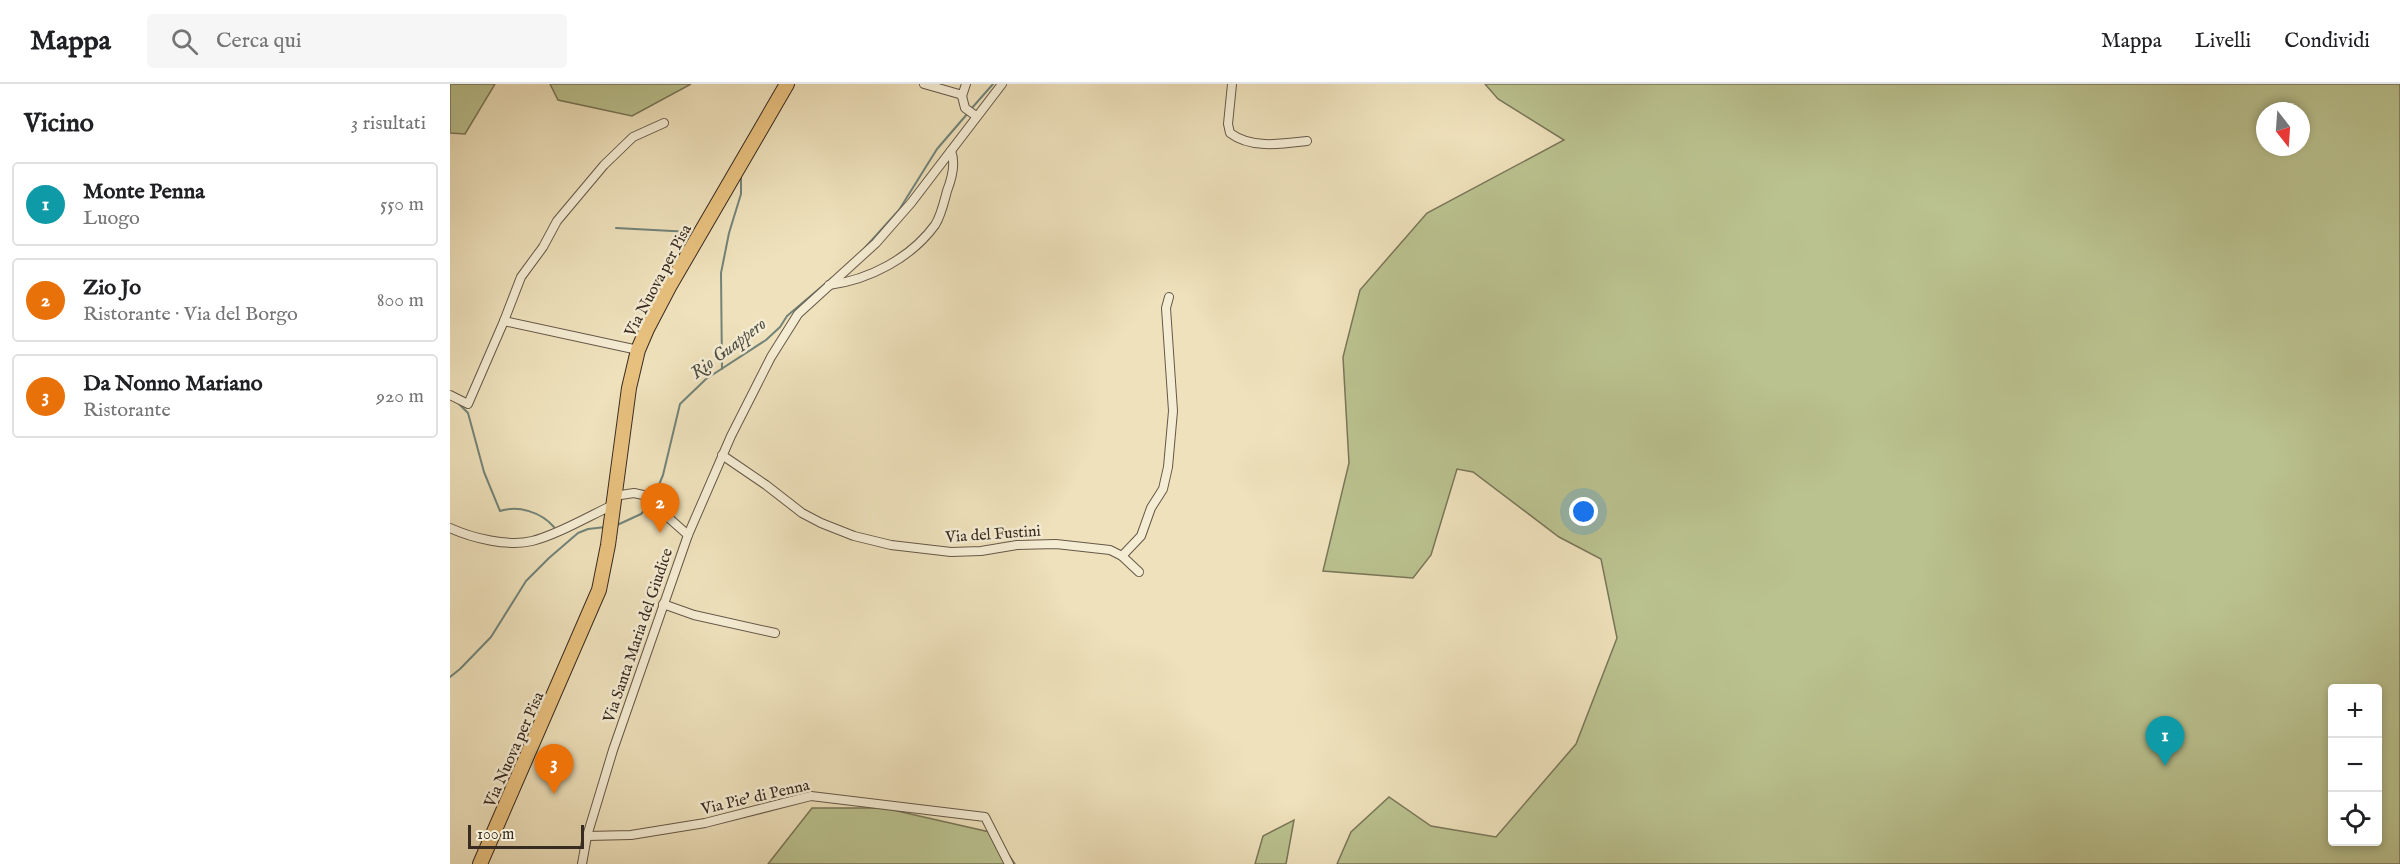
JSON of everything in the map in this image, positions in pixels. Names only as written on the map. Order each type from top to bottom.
[{"type":"main road","name":"Via Nuova per Pisa","points":[[480,864],[593,606],[603,574],[629,388],[638,350],[669,287],[787,84]]},
{"type":"street","points":[[924,84],[962,96]]},
{"type":"street","points":[[966,84],[962,96],[966,108],[975,115]]},
{"type":"street","name":"Via Santa Maria del Giudice","points":[[582,864],[587,836],[613,750],[688,535],[722,455],[771,357],[798,314],[876,243],[911,203],[975,115],[1002,84]]},
{"type":"street","points":[[1232,84],[1228,124],[1230,133],[1241,141],[1279,144],[1307,141]]},
{"type":"street","points":[[450,395],[468,404],[521,277],[543,247],[557,221],[604,165],[633,137],[664,123]]},
{"type":"street","points":[[829,285],[862,278],[906,255],[917,246],[936,224],[952,173],[954,159],[951,151]]},
{"type":"street","points":[[1122,556],[1142,536],[1150,508],[1163,489],[1168,467],[1173,411],[1166,308],[1169,297]]},
{"type":"street","points":[[504,321],[638,350]]},
{"type":"street","name":"Via del Fustini","points":[[722,455],[812,518],[854,536],[891,545],[951,552],[981,551],[1017,545],[1056,544],[1110,550],[1122,556],[1139,572]]},
{"type":"street","points":[[450,528],[472,538],[532,541],[634,493],[644,495],[688,535]]},
{"type":"street","points":[[663,604],[694,615],[776,633]]},
{"type":"street","name":"Via Pie' di Penna","points":[[587,836],[632,835],[705,823],[811,796],[985,818],[1009,864]]},
{"type":"green space","points":[[450,84],[495,84],[465,134],[450,133]]},
{"type":"green space","points":[[550,84],[691,84],[632,116],[558,100]]},
{"type":"green space","points":[[1485,84],[2400,84],[2400,864],[1337,864],[1351,832],[1389,797],[1431,826],[1496,837],[1576,744],[1617,638],[1601,559],[1559,537],[1473,472],[1457,469],[1431,555],[1413,578],[1323,571],[1349,463],[1343,357],[1360,290],[1427,213],[1564,140],[1498,99]]},
{"type":"green space","points":[[812,808],[884,808],[994,833],[1015,864],[768,864]]},
{"type":"green space","points":[[1294,820],[1286,864],[1255,864],[1263,836]]},
{"type":"waterway","name":"Rio Guappero","points":[[971,109],[993,84]]},
{"type":"waterway","name":"Rio Guappero","points":[[862,251],[899,210],[937,149],[968,113]]},
{"type":"waterway","points":[[722,369],[721,273],[729,233],[741,194],[741,177]]},
{"type":"waterway","points":[[616,228],[691,232],[693,234]]},
{"type":"waterway","name":"Rio Guappero","points":[[653,499],[663,475],[680,404],[706,379],[766,340],[780,327],[787,316],[833,277]]},
{"type":"waterway","points":[[458,403],[468,413],[484,472],[500,511],[507,509],[529,511],[543,517],[554,527]]},
{"type":"waterway","name":"Rio Guappero","points":[[615,526],[641,514],[650,504]]},
{"type":"waterway","name":"Rio Guappero","points":[[450,677],[491,637],[526,581],[549,558],[578,533],[588,529],[606,527]]},
{"type":"place","name":"Zio Jo","points":[[660,533]]},
{"type":"place","name":"Monte Penna","points":[[2165,766]]},
{"type":"place","name":"Da Nonno Mariano","points":[[554,794]]}]
